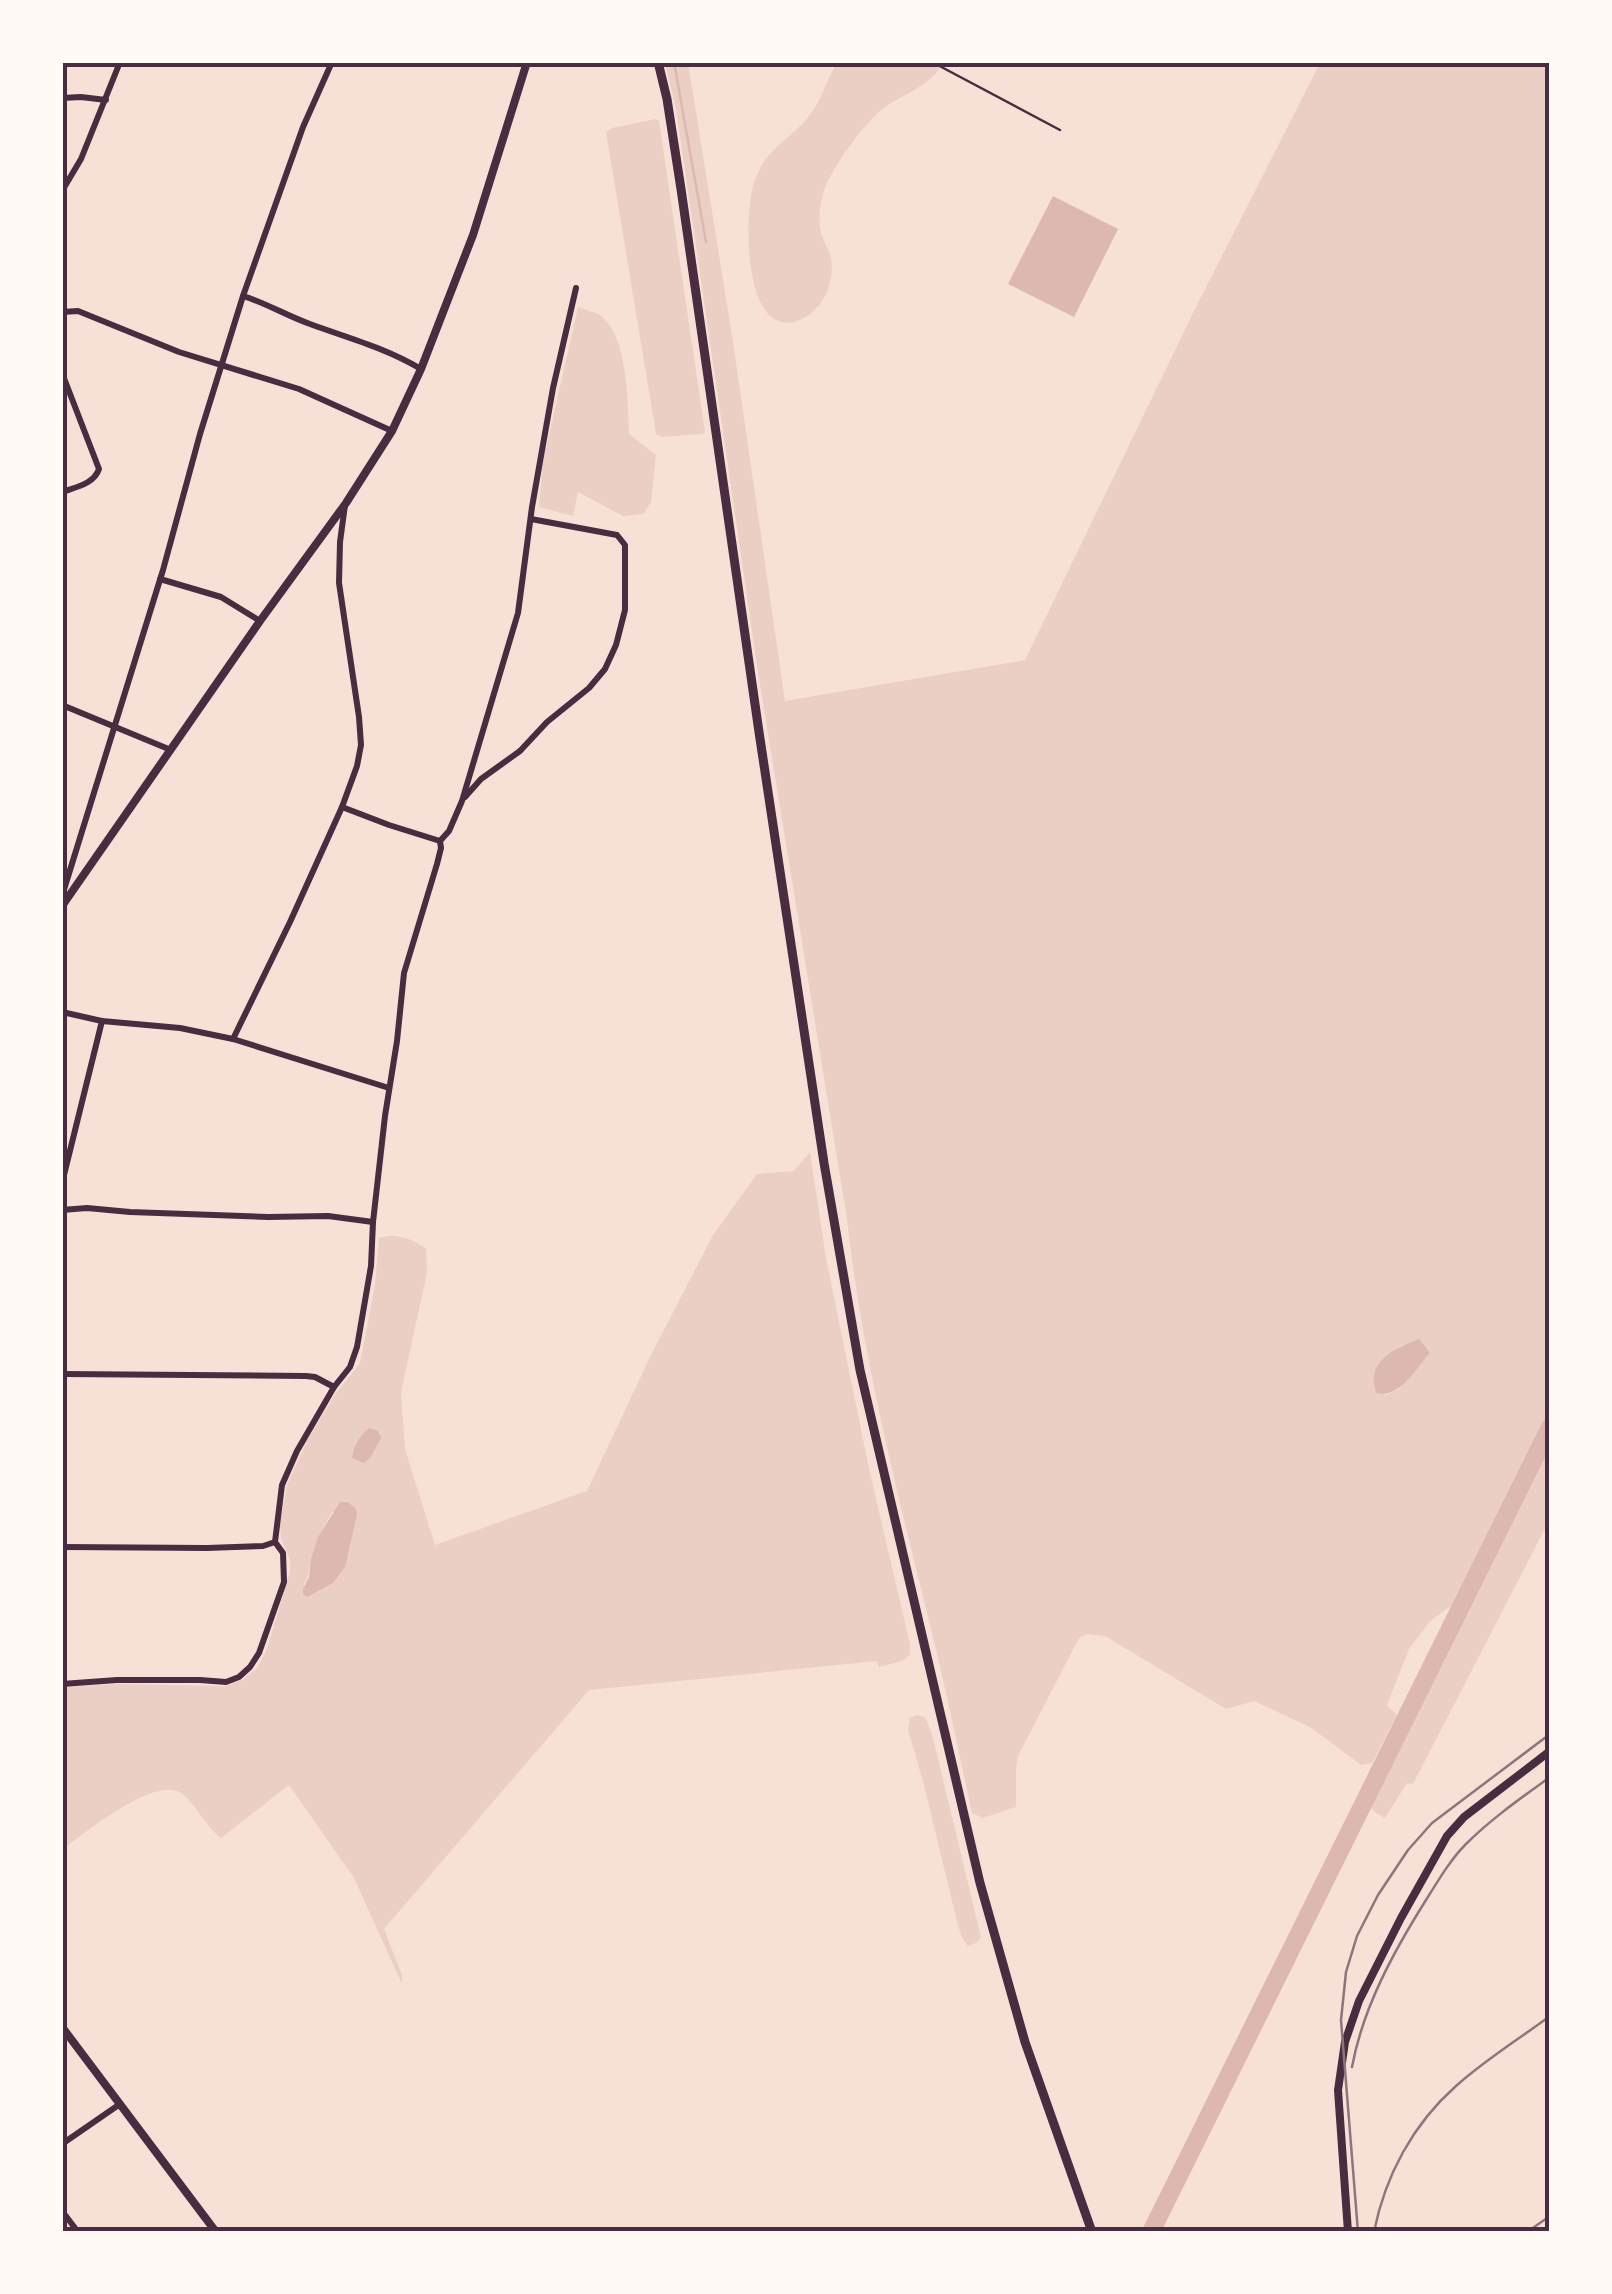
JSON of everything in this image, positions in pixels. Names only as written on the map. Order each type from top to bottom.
[{"type":"main road","points":[[658,62],[667,98],[824,1162],[860,1370],[958,1798],[1002,1964],[1025,2042],[1092,2232]]},
{"type":"street","points":[[62,191],[81,159],[120,62]]},
{"type":"street","points":[[62,896],[243,296],[303,127],[332,62]]},
{"type":"street","points":[[62,906],[346,503],[392,431],[422,369],[473,235],[527,62]]},
{"type":"street","points":[[62,98],[106,100]]},
{"type":"street","points":[[440,841],[449,831],[462,801],[518,614],[554,388],[576,288]]},
{"type":"street","points":[[243,296],[308,324],[366,342],[422,369]]},
{"type":"street","points":[[62,312],[78,311],[138,337],[300,389],[392,431]]},
{"type":"street","points":[[62,374],[98,464],[98,473],[90,481],[62,492]]},
{"type":"street","points":[[233,1039],[357,766],[361,745],[359,716],[339,583],[346,503]]},
{"type":"street","points":[[462,801],[481,779],[520,752],[547,722],[589,688],[616,646],[625,610],[622,539],[531,519]]},
{"type":"street","points":[[160,579],[221,598],[260,621]]},
{"type":"street","points":[[62,705],[172,750]]},
{"type":"street","points":[[342,806],[440,841]]},
{"type":"street","points":[[274,1542],[282,1486],[334,1387],[350,1367],[357,1346],[372,1266],[404,973],[438,864],[440,841]]},
{"type":"street","points":[[62,1012],[233,1039],[389,1088]]},
{"type":"street","points":[[63,1185],[102,1020]]},
{"type":"street","points":[[62,1210],[328,1216],[374,1222]]},
{"type":"street","points":[[62,1374],[315,1376],[334,1387]]},
{"type":"street","points":[[62,1547],[207,1548],[263,1546],[274,1542]]},
{"type":"street","points":[[62,1684],[117,1680],[226,1682],[239,1678],[264,1644],[284,1582],[283,1552],[274,1542]]},
{"type":"street","points":[[1348,2232],[1338,2090],[1345,2042],[1359,2001],[1447,1836],[1464,1817],[1550,1751]]},
{"type":"street","points":[[62,2027],[216,2232]]},
{"type":"street","points":[[62,2144],[120,2104]]},
{"type":"street","points":[[62,2211],[78,2232]]},
{"type":"lane","points":[[932,62],[1060,130]]},
{"type":"shaded area","points":[[665,63],[688,63],[785,701],[1025,660],[1195,309],[1320,63],[1549,63],[1549,1521],[1413,1784],[1407,1783],[1385,1818],[1369,1802],[1438,1657],[1511,1518],[1502,1510],[1452,1605],[1430,1621],[1409,1649],[1387,1705],[1397,1715],[1372,1763],[1361,1765],[1310,1727],[1254,1701],[1226,1709],[1105,1636],[1087,1634],[1079,1638],[1018,1756],[1016,1807],[983,1818],[972,1813],[881,1422],[853,1270],[757,666],[676,109]],"holes":[[[1402,1345],[1429,1354],[1399,1389],[1386,1395],[1374,1375],[1381,1361]]]},
{"type":"shaded area","points":[[837,63],[943,63],[930,79],[871,120],[834,170],[823,193],[820,216],[821,233],[832,262],[828,288],[815,310],[787,323],[771,317],[759,300],[752,276],[751,197],[766,159],[809,116]]},
{"type":"shaded area","points":[[656,119],[705,432],[702,434],[656,434],[606,132]]},
{"type":"shaded area","points":[[1053,196],[1118,229],[1074,317],[1008,284]]},
{"type":"shaded area","points":[[578,307],[599,315],[617,339],[625,371],[629,434],[656,455],[651,502],[643,514],[623,516],[578,492],[573,516],[539,507],[543,462]]},
{"type":"shaded area","points":[[810,1152],[826,1258],[910,1655],[879,1667],[877,1661],[589,1690],[384,1929],[402,1984],[354,1878],[289,1785],[221,1838],[184,1795],[167,1790],[119,1809],[63,1849],[63,1687],[226,1686],[244,1679],[258,1667],[290,1571],[280,1525],[287,1485],[308,1439],[360,1363],[375,1285],[379,1238],[404,1237],[426,1249],[427,1273],[401,1392],[405,1449],[435,1545],[587,1491],[713,1235],[757,1174],[794,1171]],"holes":[[[332,1512],[357,1515],[344,1567],[333,1583],[307,1596],[304,1584]]]},
{"type":"shaded area","points":[[1419,1339],[1430,1353],[1400,1387],[1385,1394],[1376,1393],[1374,1378],[1380,1363],[1391,1352]]},
{"type":"shaded area","points":[[369,1428],[378,1431],[381,1438],[364,1463],[352,1458],[357,1441]]},
{"type":"shaded area","points":[[340,1502],[348,1502],[357,1515],[345,1567],[333,1583],[307,1597],[303,1589],[318,1537]]},
{"type":"shaded area","points":[[925,1717],[932,1734],[981,1937],[968,1946],[958,1926],[908,1730],[910,1718]]},
{"type":"waterway","points":[[674,62],[706,242]]},
{"type":"waterway","points":[[1151,2232],[1550,1427]]},
{"type":"railway","points":[[1358,2232],[1341,2020],[1346,1972],[1357,1936],[1378,1895],[1432,1823],[1550,1734]]},
{"type":"railway","points":[[1352,2067],[1381,1980],[1444,1871],[1476,1835],[1550,1777]]},
{"type":"railway","points":[[1374,2232],[1393,2171],[1427,2117],[1467,2076],[1550,2016]]},
{"type":"railway","points":[[1527,2232],[1550,2216]]}]
